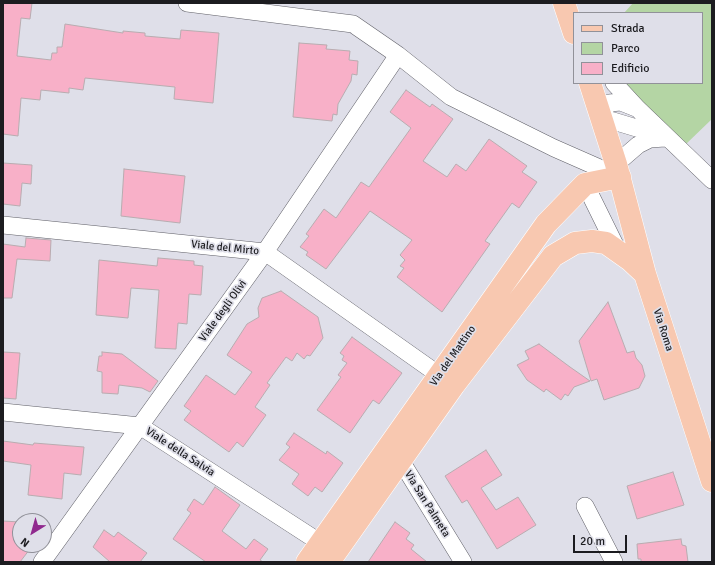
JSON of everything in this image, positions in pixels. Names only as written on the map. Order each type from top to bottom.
[{"type":"main road","points":[[564,3],[573,30]]},
{"type":"main road","name":"Via Roma","points":[[590,84],[618,171],[645,274],[712,481]]},
{"type":"main road","points":[[585,184],[618,171]]},
{"type":"main road","name":"Via del Mattino","points":[[307,562],[328,553],[447,380],[546,224],[585,184]]},
{"type":"main road","name":"Via del Mattino","points":[[447,380],[554,256],[575,243],[592,241],[606,243],[618,251],[645,274]]},
{"type":"street","points":[[187,3],[353,24],[398,55],[451,98],[554,148],[618,171],[638,145],[650,139],[667,138]]},
{"type":"street","name":"Viale degli Olivi","points":[[42,562],[265,252],[398,55]]},
{"type":"street","points":[[615,84],[667,138],[712,180]]},
{"type":"street","points":[[638,109],[621,102],[609,103],[600,117],[667,138]]},
{"type":"street","points":[[585,184],[618,251]]},
{"type":"street","name":"Viale del Mirto","points":[[3,225],[265,252],[447,380]]},
{"type":"street","name":"Viale della Salvia","points":[[3,412],[140,426],[328,553]]},
{"type":"street","name":"Via San Palmeta","points":[[394,455],[463,562]]},
{"type":"street","points":[[585,506],[614,562]]},
{"type":"green space","points":[[633,3],[712,3],[712,119],[685,145],[625,84],[703,84],[703,12],[625,12]]},
{"type":"building","points":[[3,3],[32,3],[30,19],[21,18],[17,56],[51,60],[52,53],[57,53],[57,47],[62,47],[65,24],[123,33],[123,31],[145,33],[145,36],[180,39],[181,30],[219,33],[213,103],[174,99],[175,87],[85,78],[83,90],[69,88],[69,93],[41,90],[40,100],[21,98],[18,136],[3,134]]},
{"type":"building","points":[[299,43],[327,45],[326,49],[350,51],[349,60],[358,61],[357,75],[352,74],[351,81],[338,104],[337,115],[333,114],[332,121],[293,117]]},
{"type":"building","points":[[406,90],[430,107],[432,104],[453,119],[423,161],[447,177],[456,164],[466,171],[489,139],[527,166],[522,172],[537,182],[519,208],[512,203],[485,241],[490,244],[442,312],[397,277],[404,268],[400,266],[405,260],[400,255],[412,240],[370,211],[326,269],[306,255],[308,252],[300,247],[309,236],[306,234],[324,209],[336,218],[361,182],[369,187],[411,128],[390,112]]},
{"type":"building","points":[[3,163],[32,165],[31,184],[22,183],[20,206],[3,204]]},
{"type":"building","points":[[124,169],[185,176],[180,223],[121,216]]},
{"type":"building","points":[[26,238],[51,240],[50,261],[17,259],[12,298],[3,298],[3,244],[25,247]]},
{"type":"building","points":[[158,258],[194,261],[194,265],[203,266],[201,295],[189,294],[187,324],[178,323],[176,349],[155,348],[159,290],[131,288],[128,318],[96,315],[99,260],[157,266]]},
{"type":"building","points":[[281,291],[318,317],[323,338],[310,356],[307,355],[304,359],[297,353],[292,361],[286,357],[267,383],[270,385],[255,407],[266,415],[243,447],[237,442],[229,452],[184,420],[191,411],[184,406],[206,375],[235,395],[252,372],[227,355],[247,324],[259,317],[258,308],[262,298]]},
{"type":"building","points":[[608,302],[627,353],[634,351],[636,358],[642,365],[645,376],[639,388],[604,400],[597,379],[591,381],[579,341]]},
{"type":"building","points":[[352,337],[402,373],[379,404],[373,400],[350,433],[317,410],[341,377],[338,375],[347,363],[342,360],[344,356],[340,353]]},
{"type":"building","points":[[539,344],[590,381],[574,387],[568,396],[565,394],[561,400],[546,389],[544,392],[527,380],[517,365],[529,359],[525,351]]},
{"type":"building","points":[[3,352],[20,353],[16,399],[3,398]]},
{"type":"building","points":[[102,352],[122,354],[158,381],[150,392],[142,388],[119,385],[118,394],[102,393],[102,372],[97,371],[99,356],[102,356]]},
{"type":"building","points":[[294,433],[326,454],[327,451],[343,463],[322,492],[315,487],[308,496],[292,484],[299,474],[279,460],[290,447],[286,444]]},
{"type":"building","points":[[3,441],[33,445],[34,443],[84,447],[81,475],[64,473],[62,499],[28,495],[31,465],[3,461]]},
{"type":"building","points":[[486,450],[502,475],[481,488],[496,510],[518,497],[536,525],[497,549],[467,500],[462,503],[445,476]]},
{"type":"building","points":[[673,472],[684,505],[637,519],[627,486]]},
{"type":"building","points":[[215,487],[240,505],[222,531],[246,549],[254,539],[268,549],[260,560],[263,562],[206,562],[173,539],[191,513],[187,510],[194,499],[203,505]]},
{"type":"building","points":[[3,521],[12,522],[12,553],[27,553],[20,562],[3,562]]},
{"type":"building","points":[[395,522],[410,533],[406,539],[414,545],[411,549],[427,562],[368,562]]},
{"type":"building","points":[[104,530],[114,537],[118,532],[147,553],[140,562],[110,562],[93,547]]},
{"type":"building","points":[[681,539],[682,545],[686,546],[688,562],[641,562],[641,559],[638,559],[637,544]]}]
